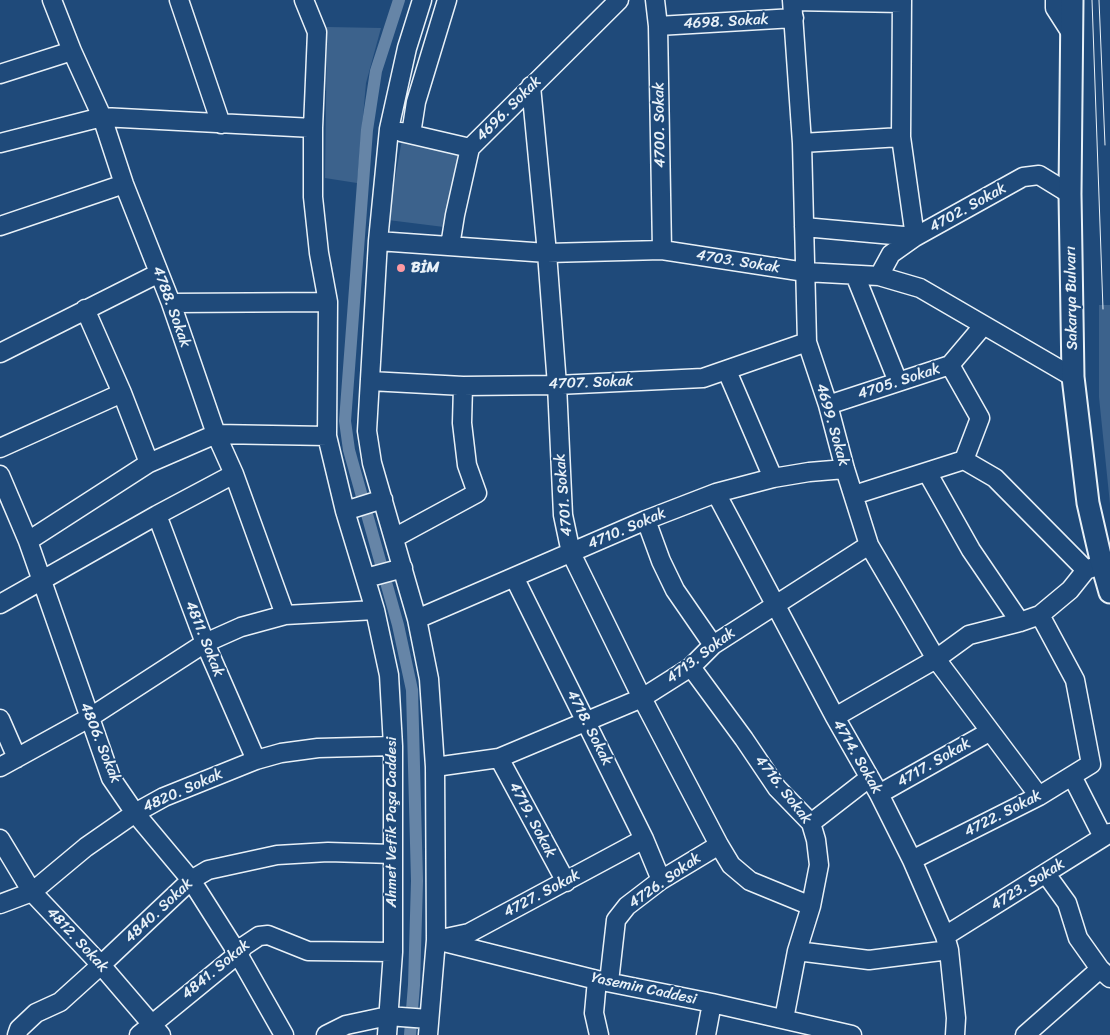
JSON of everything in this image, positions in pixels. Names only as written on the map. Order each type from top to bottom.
[{"type":"main road","name":"Sakarya Bulvarı","points":[[1072,0],[1070,194],[1073,376],[1094,567],[1110,592]]},
{"type":"street","name":"4788. Sokak","points":[[52,0],[72,51],[102,117],[124,184],[171,303],[216,434],[234,474],[285,615]]},
{"type":"street","points":[[179,0],[222,124]]},
{"type":"street","points":[[304,0],[317,32],[313,128],[313,196],[319,253],[328,302],[327,436],[364,505],[384,573],[417,619],[429,679],[435,767],[436,940],[426,1024],[391,1016],[346,1025],[326,1035]]},
{"type":"street","points":[[364,505],[372,462],[367,431],[378,241],[389,129],[408,48],[422,0]]},
{"type":"street","points":[[411,134],[416,102],[447,0]]},
{"type":"street","name":"4696. Sokak","points":[[450,246],[470,148],[619,0]]},
{"type":"street","name":"4700. Sokak","points":[[655,0],[658,26],[662,250]]},
{"type":"street","points":[[1055,0],[1055,8],[1072,33]]},
{"type":"street","points":[[804,227],[916,237],[901,137],[902,1]]},
{"type":"street","name":"4698. Sokak","points":[[658,26],[793,7],[902,1]]},
{"type":"street","name":"4699. Sokak","points":[[793,7],[802,143],[807,342],[828,405],[845,469],[869,545],[936,659],[989,732],[1039,796]]},
{"type":"street","points":[[0,74],[72,51]]},
{"type":"street","name":"4701. Sokak","points":[[531,86],[547,253],[557,386],[563,516],[571,553],[642,698],[731,865],[750,880],[811,906]]},
{"type":"street","points":[[0,142],[102,117],[313,128]]},
{"type":"street","points":[[389,129],[470,148]]},
{"type":"street","points":[[802,143],[901,137]]},
{"type":"street","name":"4702. Sokak","points":[[880,276],[891,254],[916,237],[1023,177],[1039,175],[1070,194]]},
{"type":"street","points":[[0,226],[124,184]]},
{"type":"street","name":"4703. Sokak","points":[[378,241],[547,253],[662,250],[805,272],[880,276],[920,288],[983,326],[1073,376]]},
{"type":"street","points":[[0,353],[159,273]]},
{"type":"street","points":[[855,275],[898,382]]},
{"type":"street","points":[[171,303],[328,302]]},
{"type":"street","points":[[85,309],[122,393],[149,463]]},
{"type":"street","name":"4705. Sokak","points":[[828,405],[950,366],[983,326]]},
{"type":"street","name":"4707. Sokak","points":[[370,381],[463,386],[557,386],[703,378],[807,342]]},
{"type":"street","points":[[950,366],[980,418],[964,460]]},
{"type":"street","points":[[727,371],[773,478]]},
{"type":"street","points":[[384,573],[394,538],[477,493],[467,465],[462,423],[463,386]]},
{"type":"street","points":[[0,448],[122,393]]},
{"type":"street","points":[[28,541],[149,463],[216,434],[327,436]]},
{"type":"street","points":[[835,717],[936,659],[969,635],[1040,615],[1094,567],[995,478],[964,460],[854,495]]},
{"type":"street","name":"4710. Sokak","points":[[417,619],[646,520],[716,493],[773,478],[845,469]]},
{"type":"street","points":[[927,472],[972,550],[1020,622]]},
{"type":"street","points":[[0,604],[156,515],[234,474]]},
{"type":"street","name":"4806. Sokak","points":[[0,475],[28,541],[111,778],[136,813],[191,880],[238,954],[284,1035]]},
{"type":"street","name":"4714. Sokak","points":[[716,493],[835,717],[879,794],[912,860],[947,943],[956,1018],[955,1035]]},
{"type":"street","points":[[364,505],[394,538]]},
{"type":"street","name":"4811. Sokak","points":[[156,515],[205,643],[256,760]]},
{"type":"street","points":[[646,520],[661,561],[675,590],[713,645]]},
{"type":"street","name":"4713. Sokak","points":[[435,767],[499,758],[642,698],[691,667],[713,645],[774,604],[869,545]]},
{"type":"street","name":"Ahmet Vefik Paşa Caddesi","points":[[384,573],[374,610],[389,675],[393,746],[393,952],[391,1016],[387,1035]]},
{"type":"street","name":"4718. Sokak","points":[[514,577],[644,839],[661,880]]},
{"type":"street","points":[[0,767],[89,718],[205,643],[241,627],[285,615],[374,610]]},
{"type":"street","name":"4722. Sokak","points":[[912,860],[1039,796],[1091,764],[1076,680],[1040,615]]},
{"type":"street","name":"4716. Sokak","points":[[691,667],[777,788],[811,823],[816,840],[819,865],[811,906],[797,952],[784,1019]]},
{"type":"street","points":[[0,719],[18,758]]},
{"type":"street","name":"4717. Sokak","points":[[879,794],[989,732]]},
{"type":"street","name":"4820. Sokak","points":[[0,904],[32,892],[86,847],[136,813],[164,797],[256,760],[281,753],[318,748],[393,746]]},
{"type":"street","name":"4719. Sokak","points":[[499,758],[566,882]]},
{"type":"street","points":[[1072,776],[1106,835]]},
{"type":"street","points":[[811,823],[869,778]]},
{"type":"street","name":"4723. Sokak","points":[[797,952],[869,960],[947,943],[1106,835]]},
{"type":"street","name":"4727. Sokak","points":[[436,940],[469,933],[644,839]]},
{"type":"street","name":"4812. Sokak","points":[[0,840],[32,892],[102,965],[156,1029]]},
{"type":"street","name":"4726. Sokak","points":[[599,1035],[594,1013],[616,920],[627,906],[661,880],[719,845]]},
{"type":"street","name":"4840. Sokak","points":[[18,1035],[19,1029],[36,1013],[60,1002],[102,965],[191,880],[208,870],[277,855],[328,852],[393,854]]},
{"type":"street","points":[[1025,1035],[1105,974],[1078,938],[1067,903],[1046,874]]},
{"type":"street","name":"4841. Sokak","points":[[139,1035],[156,1029],[252,940],[259,936],[268,935],[308,951],[393,952]]},
{"type":"street","name":"Yasemin Caddesi","points":[[436,940],[603,981],[784,1019],[841,1034]]},
{"type":"street","points":[[706,1035],[712,1003]]},
{"type":"shaded area","points":[[327,27],[381,28],[366,83],[357,183],[325,178]]},
{"type":"shaded area","points":[[402,139],[461,154],[444,227],[388,220]]},
{"type":"shaded area","points":[[1099,305],[1110,305],[1110,504],[1099,397]]},
{"type":"waterway","points":[[399,0],[376,71],[367,130],[345,421],[349,450],[398,625],[412,690],[417,881],[414,985],[410,1035]]},
{"type":"tram line","points":[[1092,0],[1103,309]]},
{"type":"tram line","points":[[1099,0],[1105,145]]},
{"type":"place","name":"BİM","points":[[401,268]]}]
